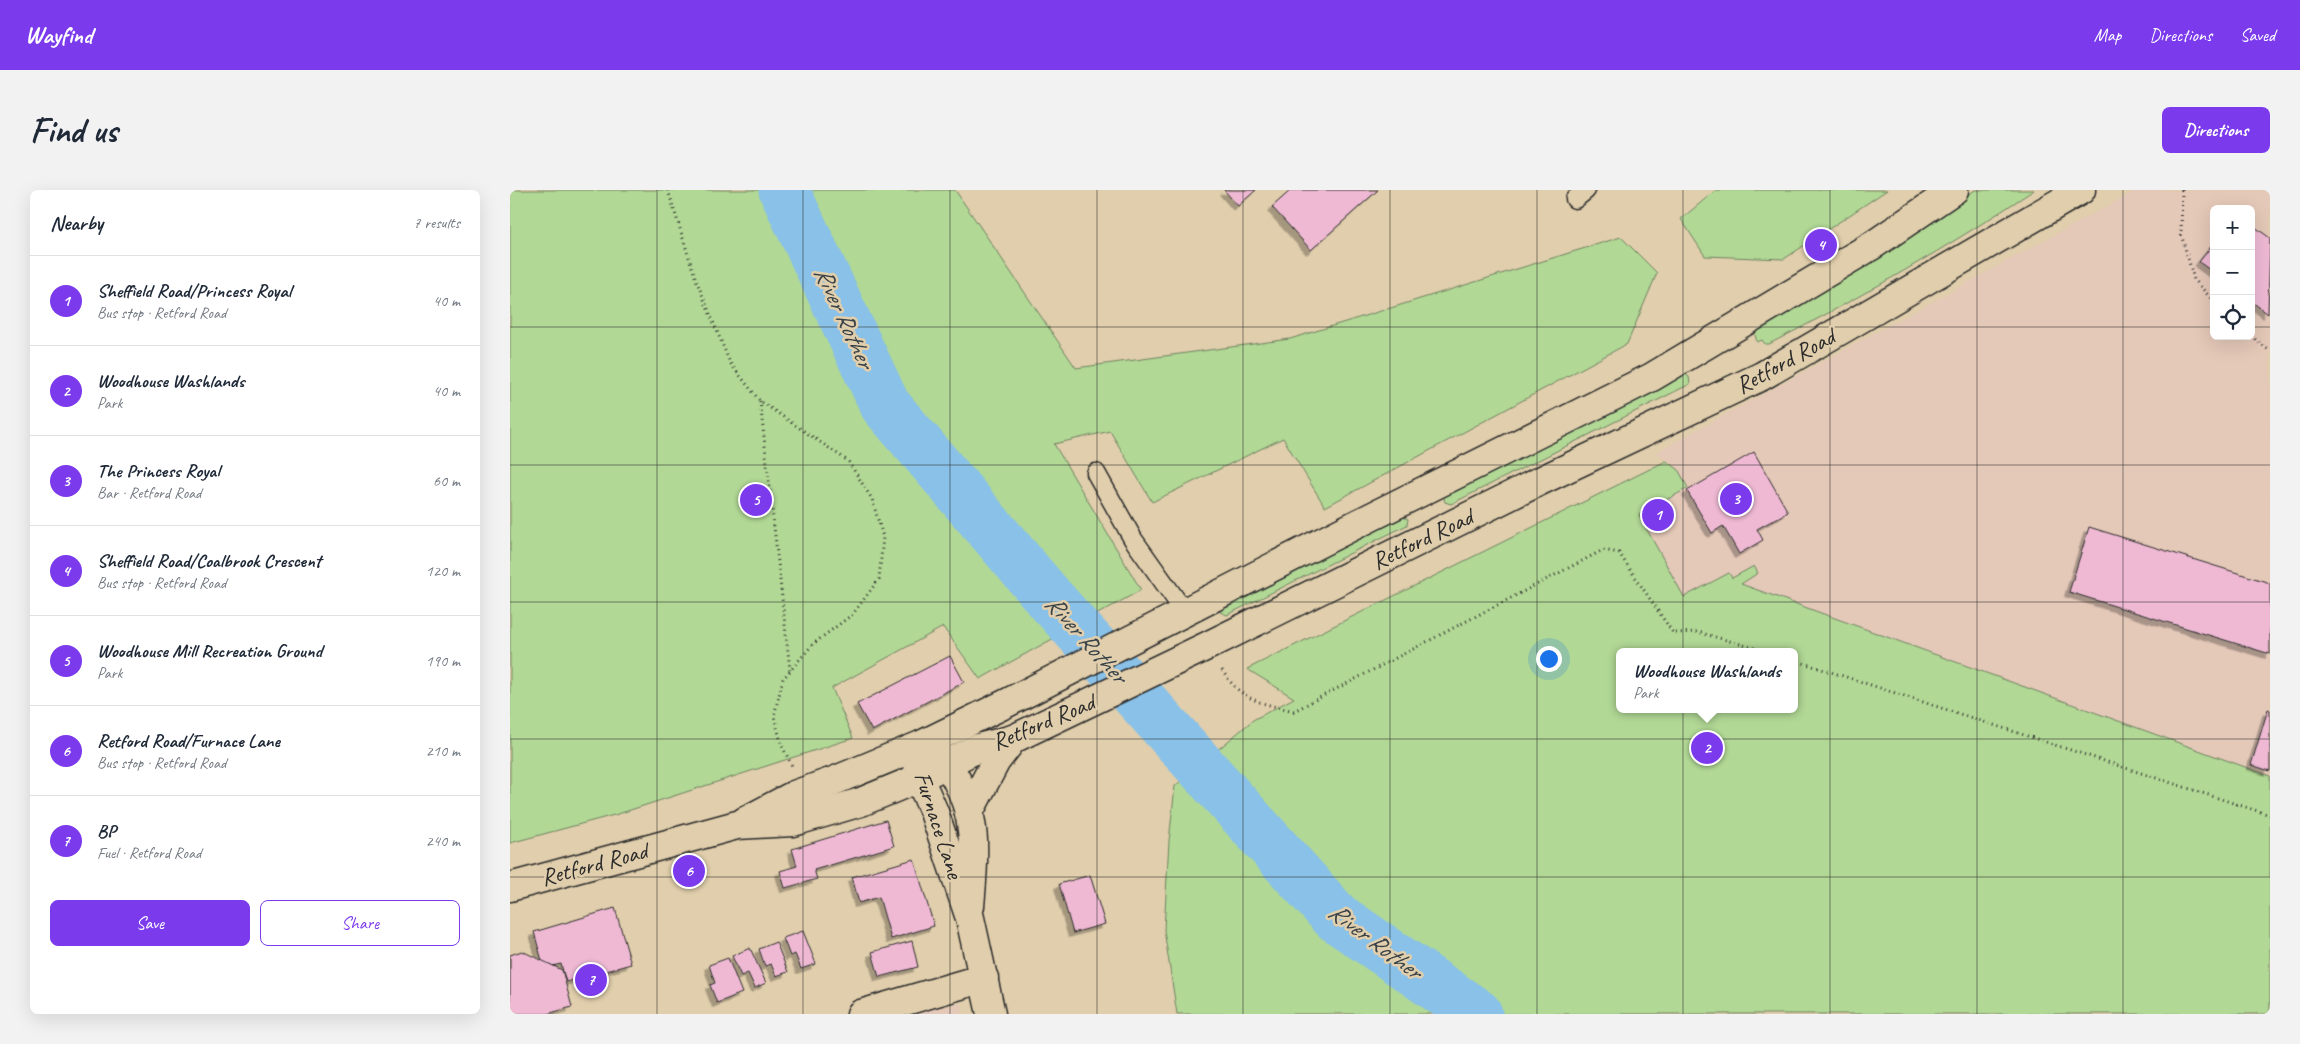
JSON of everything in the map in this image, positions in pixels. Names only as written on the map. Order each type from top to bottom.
[{"type":"main road","name":"Retford Road","points":[[737,825],[794,794],[810,790],[921,744],[1066,673],[1184,611],[1652,377],[1873,244],[1954,190]]},
{"type":"main road","name":"Retford Road","points":[[510,887],[737,825],[793,822],[862,802],[919,778],[978,748],[1013,739],[1171,664],[1531,485],[1762,376],[2081,190]]},
{"type":"main road","points":[[970,810],[996,761],[1013,739]]},
{"type":"main road","name":"Furnace Lane","points":[[970,918],[974,851],[970,810],[947,763],[936,752],[921,744],[918,760],[919,778],[934,812],[970,918],[991,1014]]},
{"type":"main road","points":[[862,1014],[984,978]]},
{"type":"lane","points":[[1096,473],[1134,539],[1184,611]]},
{"type":"path","points":[[668,190],[695,277],[730,363],[760,401],[848,460],[872,499],[882,537],[879,579],[853,614],[813,644],[783,679],[774,716],[782,746],[796,774],[810,790]]},
{"type":"path","points":[[2182,190],[2182,234],[2189,261],[2194,279],[2210,297]]},
{"type":"path","points":[[2255,339],[2270,351]]},
{"type":"path","points":[[760,401],[791,671]]},
{"type":"path","points":[[1207,646],[1226,677],[1250,700],[1294,711],[1603,550],[1619,553],[1673,633],[1698,632],[1754,648]]},
{"type":"path","points":[[1798,661],[2270,815]]},
{"type":"shaded area","points":[[2137,190],[2270,190],[2270,776],[1740,584],[1684,613],[1633,517],[1678,469],[1657,452]]},
{"type":"shaded area","points":[[961,1003],[963,1014],[909,1014]]},
{"type":"green space","points":[[510,190],[955,190],[1076,368],[1290,339],[1621,237],[1657,273],[1627,344],[1325,507],[1283,438],[1152,502],[1110,431],[1054,444],[1141,590],[980,679],[943,627],[832,688],[853,738],[618,814],[510,843]]},
{"type":"green space","points":[[1716,190],[1887,190],[1784,259],[1705,256],[1681,219]]},
{"type":"green space","points":[[1975,190],[2034,190],[1936,252],[1837,309],[1769,344],[1765,344],[1762,340],[1757,342],[1755,335],[1758,328],[1917,230]]},
{"type":"green space","points":[[1683,372],[1689,377],[1690,384],[1451,504],[1445,502],[1443,495]]},
{"type":"green space","points":[[1666,461],[1678,469],[1688,488],[1639,515],[1684,597],[1729,573],[1732,578],[1754,566],[1758,573],[1741,584],[2270,776],[2270,1014],[1177,1014],[1164,930],[1169,841],[1175,786],[1253,720],[1294,698],[1247,669]]},
{"type":"green space","points":[[1400,516],[1408,519],[1407,525],[1227,615],[1220,612],[1219,608]]},
{"type":"building","points":[[1224,190],[1256,190],[1238,206]]},
{"type":"building","points":[[1291,190],[1378,190],[1311,250],[1272,207]]},
{"type":"building","points":[[2255,227],[2270,238],[2268,314],[2255,304]]},
{"type":"building","points":[[2210,248],[2210,270],[2199,262]]},
{"type":"building","points":[[1754,452],[1788,512],[1757,529],[1763,540],[1739,554],[1723,526],[1712,533],[1687,491]]},
{"type":"building","points":[[2089,527],[2270,583],[2270,654],[2069,592]]},
{"type":"building","points":[[950,656],[964,682],[872,731],[857,704]]},
{"type":"building","points":[[2268,709],[2270,710],[2270,771],[2251,765]]},
{"type":"building","points":[[886,820],[894,846],[814,870],[817,879],[785,888],[780,871],[797,866],[792,849]]},
{"type":"building","points":[[914,859],[934,926],[891,939],[879,897],[859,903],[852,877]]},
{"type":"building","points":[[1090,875],[1105,924],[1073,933],[1059,884]]},
{"type":"building","points":[[615,908],[631,964],[566,982],[561,964],[544,968],[534,932]]},
{"type":"building","points":[[803,931],[816,964],[801,969],[795,954],[790,956],[783,938]]},
{"type":"building","points":[[912,941],[918,967],[879,977],[872,952]]},
{"type":"building","points":[[776,942],[788,972],[776,976],[771,964],[765,966],[759,949]]},
{"type":"building","points":[[750,948],[766,983],[755,988],[748,973],[741,976],[732,956]]},
{"type":"building","points":[[522,951],[562,970],[572,1007],[547,1014],[510,1014],[510,955]]},
{"type":"building","points":[[728,958],[742,993],[717,1003],[710,985],[715,983],[709,965]]},
{"type":"waterway","name":"River Rother","points":[[784,190],[885,405],[1050,599],[1336,917],[1477,1014]]},
{"type":"place","name":"Sheffield Road/Coalbrook Crescent","points":[[1821,245]]},
{"type":"place","name":"The Princess Royal","points":[[1736,499]]},
{"type":"place","name":"Woodhouse Mill Recreation Ground","points":[[756,500]]},
{"type":"place","name":"Sheffield Road/Princess Royal","points":[[1658,515]]},
{"type":"place","name":"Woodhouse Washlands","points":[[1707,748]]},
{"type":"place","name":"Retford Road/Furnace Lane","points":[[689,871]]},
{"type":"place","name":"BP","points":[[591,980]]}]
